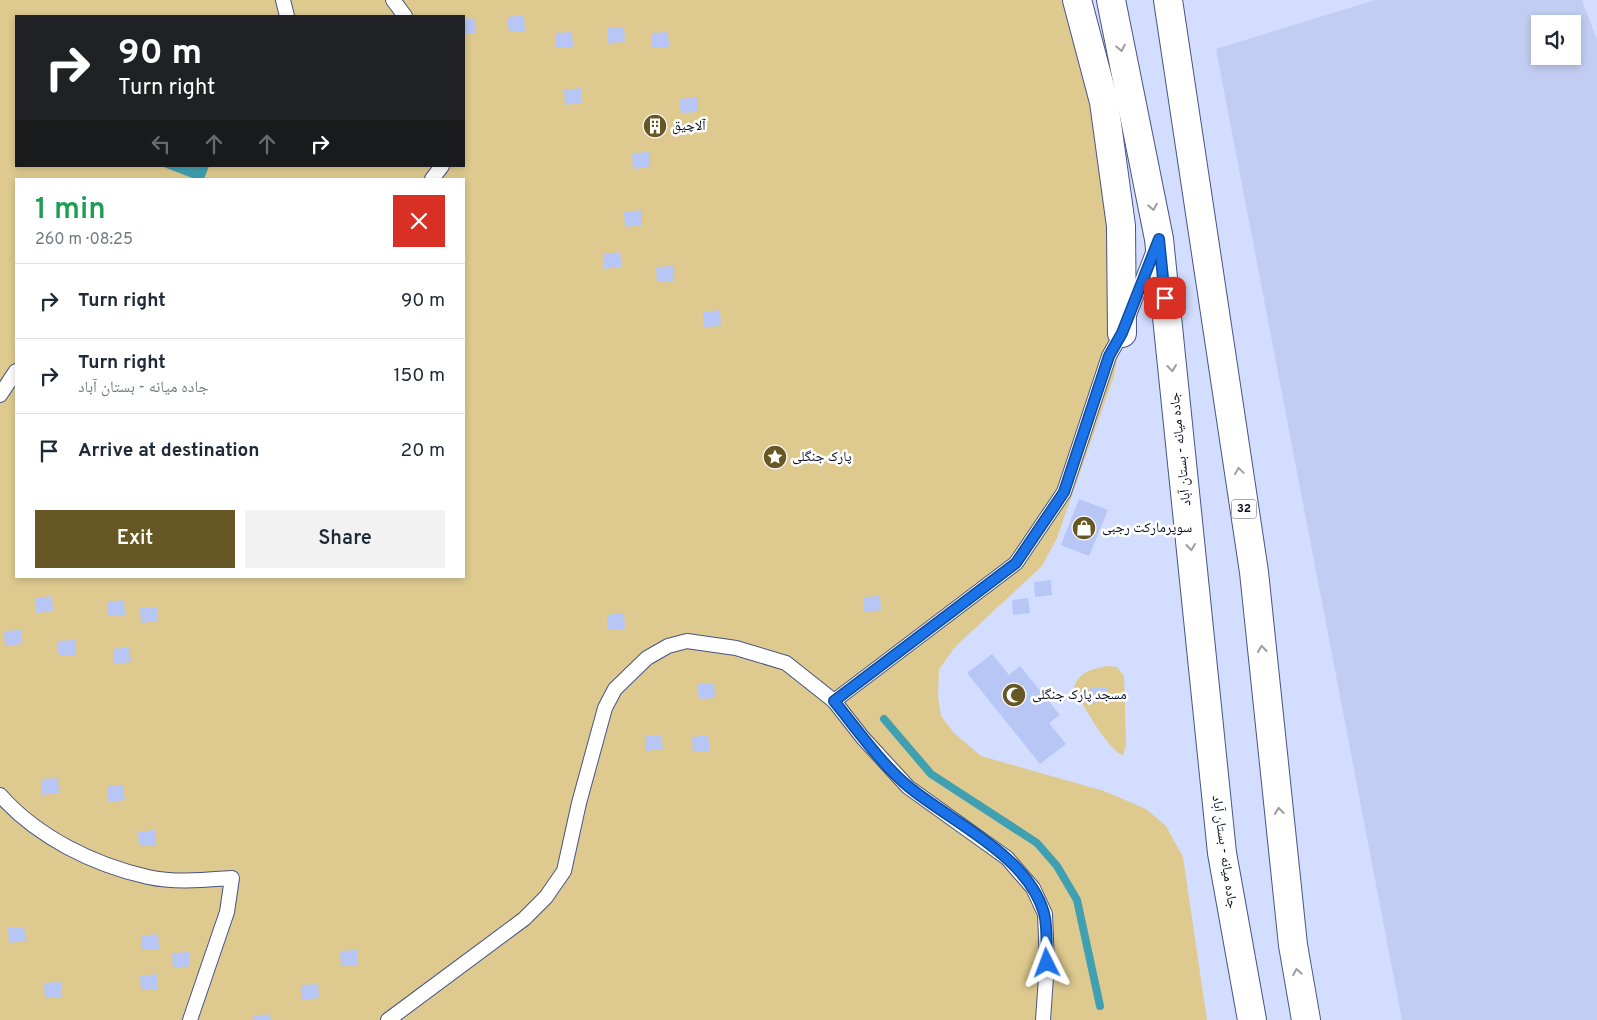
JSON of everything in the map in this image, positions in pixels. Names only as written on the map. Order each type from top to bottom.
[{"type":"main road","points":[[1077,0],[1104,102],[1120,216],[1122,333]]},
{"type":"main road","name":"جاده میانه - بستان آباد","points":[[1111,0],[1159,239],[1222,853],[1252,1020]]},
{"type":"main road","name":"32","points":[[1168,0],[1254,572],[1293,945],[1306,1020]]},
{"type":"lane","points":[[283,0],[287,15]]},
{"type":"lane","points":[[393,0],[404,15]]},
{"type":"lane","points":[[433,178],[441,167]]},
{"type":"lane","points":[[834,701],[1016,563],[1064,492],[1109,356],[1122,333],[1159,239]]},
{"type":"lane","points":[[0,395],[15,372]]},
{"type":"lane","points":[[388,1020],[524,919],[546,897],[564,871],[579,803],[605,708],[615,689],[647,658],[668,646],[687,641],[736,648],[786,664],[834,701],[863,738],[908,786],[1007,858],[1033,888],[1044,914],[1047,963],[1043,1020]]},
{"type":"lane","points":[[0,795],[26,820],[54,841],[99,862],[155,878],[193,880],[232,878],[227,912],[190,1020]]},
{"type":"shaded area","name":"پارک جنگلی","points":[[0,0],[1063,0],[1135,266],[1114,376],[1057,538],[1042,566],[956,646],[939,669],[938,696],[941,716],[954,733],[981,756],[1104,791],[1146,809],[1166,826],[1183,857],[1207,1020],[0,1020]]},
{"type":"shaded area","points":[[1375,0],[1582,0],[1597,40],[1597,1020],[1402,1020],[1216,49]]},
{"type":"shaded area","points":[[164,167],[209,167],[204,178],[192,178]]},
{"type":"shaded area","points":[[1107,666],[1117,667],[1124,676],[1126,745],[1123,755],[1117,752],[1103,736],[1074,689],[1078,679],[1086,672]]},
{"type":"building","points":[[524,15],[525,31],[509,32],[507,17]]},
{"type":"building","points":[[474,18],[476,33],[465,34],[465,19]]},
{"type":"building","points":[[624,27],[625,42],[608,43],[607,28]]},
{"type":"building","points":[[572,32],[573,47],[556,48],[555,33]]},
{"type":"building","points":[[668,32],[669,47],[652,48],[651,33]]},
{"type":"building","points":[[581,88],[582,103],[565,105],[564,90]]},
{"type":"building","name":"آلاچیق","points":[[697,97],[698,112],[681,113],[679,99]]},
{"type":"building","name":"آلاچیق","points":[[663,118],[664,133],[647,135],[645,119]]},
{"type":"building","name":"آلاچیق","points":[[649,152],[650,167],[633,169],[632,153]]},
{"type":"building","points":[[641,210],[642,225],[625,227],[624,212]]},
{"type":"building","points":[[620,252],[622,267],[604,269],[603,254]]},
{"type":"building","points":[[673,266],[674,281],[657,282],[656,267]]},
{"type":"building","points":[[720,310],[721,326],[704,327],[703,312]]},
{"type":"building","name":"سوپرمارکت رجبی","points":[[1079,499],[1108,510],[1089,556],[1061,545]]},
{"type":"building","points":[[1051,580],[1052,595],[1035,597],[1034,582]]},
{"type":"building","points":[[52,596],[53,611],[36,613],[35,598]]},
{"type":"building","points":[[880,596],[881,610],[864,612],[863,597]]},
{"type":"building","points":[[1028,598],[1030,613],[1013,615],[1012,600]]},
{"type":"building","points":[[124,600],[125,615],[108,616],[107,602]]},
{"type":"building","points":[[157,607],[158,621],[141,623],[140,608]]},
{"type":"building","points":[[624,613],[625,629],[608,630],[607,615]]},
{"type":"building","points":[[21,630],[22,644],[5,646],[4,631]]},
{"type":"building","points":[[75,640],[76,655],[59,656],[57,641]]},
{"type":"building","points":[[129,647],[131,662],[114,664],[113,649]]},
{"type":"building","name":"مسجد پارک جنگلی","points":[[992,654],[1009,675],[1020,666],[1060,715],[1049,723],[1066,744],[1040,764],[967,673]]},
{"type":"building","points":[[714,683],[715,698],[699,699],[697,684]]},
{"type":"building","points":[[1107,687],[1108,701],[1092,703],[1090,688]]},
{"type":"building","points":[[661,735],[663,749],[646,751],[645,736]]},
{"type":"building","points":[[708,735],[710,751],[693,752],[692,737]]},
{"type":"building","points":[[58,778],[59,793],[42,795],[41,779]]},
{"type":"building","points":[[123,785],[125,800],[108,802],[107,786]]},
{"type":"building","points":[[155,830],[156,845],[139,846],[138,832]]},
{"type":"building","points":[[24,927],[26,941],[9,943],[8,928]]},
{"type":"building","points":[[158,934],[159,949],[142,950],[141,936]]},
{"type":"building","points":[[357,950],[358,965],[341,966],[340,951]]},
{"type":"building","points":[[189,952],[190,966],[173,968],[172,953]]},
{"type":"building","points":[[157,974],[158,989],[141,990],[140,976]]},
{"type":"building","points":[[61,982],[62,997],[45,998],[44,983]]},
{"type":"building","points":[[318,984],[319,998],[302,1000],[301,985]]},
{"type":"building","points":[[270,1014],[271,1020],[254,1020],[253,1016]]},
{"type":"waterway","points":[[884,719],[931,774],[1037,843],[1057,866],[1077,900],[1100,1006]]},
{"type":"place","name":"آلاچیق","points":[[655,126]]},
{"type":"place","name":"پارک جنگلی","points":[[775,457]]},
{"type":"place","name":"سوپرمارکت رجبی","points":[[1084,528]]},
{"type":"place","name":"مسجد پارک جنگلی","points":[[1014,695]]},
{"type":"route","points":[[1047,963],[1044,914],[1033,888],[1007,858],[908,786],[863,738],[834,701],[933,624],[1016,563],[1064,492],[1109,356],[1122,333],[1159,239],[1165,298]]}]
